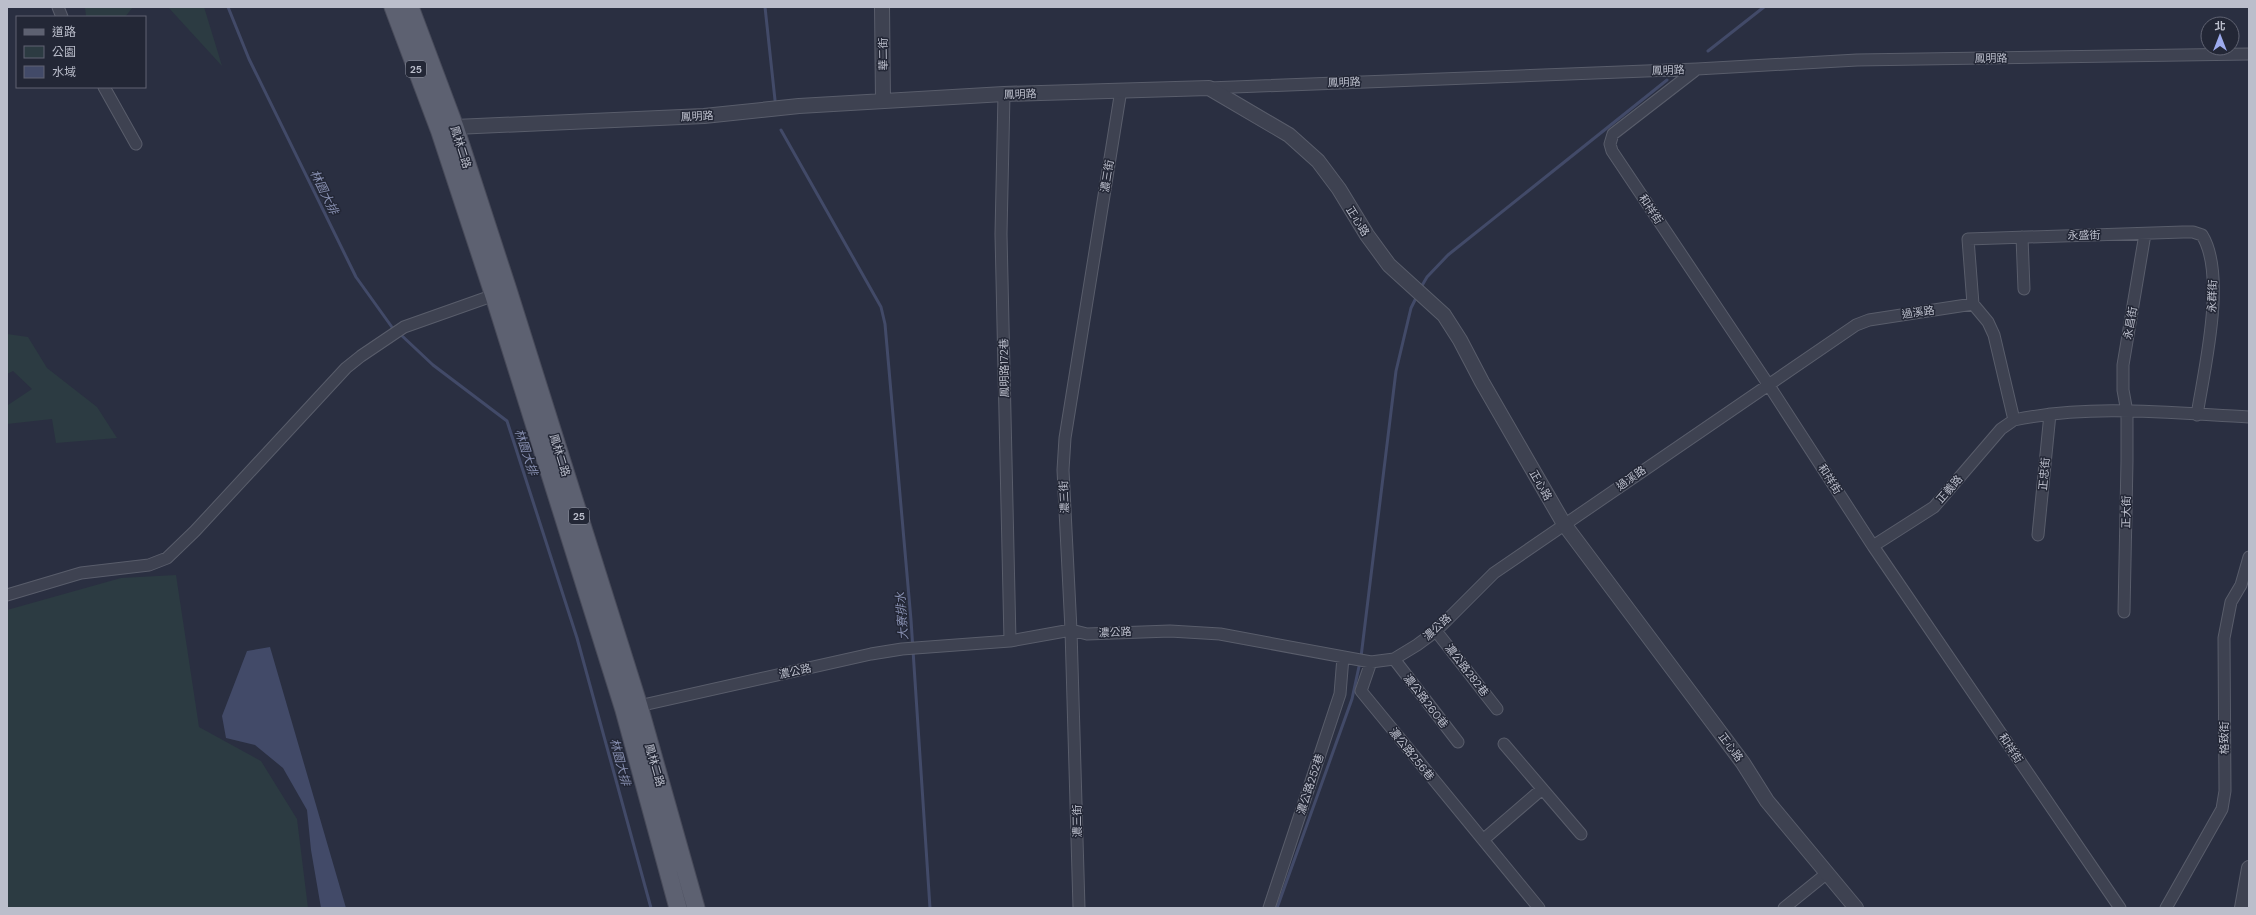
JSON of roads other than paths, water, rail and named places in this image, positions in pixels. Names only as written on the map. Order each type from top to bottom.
[{"type":"main road","name":"鳳林二路","points":[[392,7],[448,129]]},
{"type":"main road","name":"鳳林二路","points":[[410,7],[631,708],[696,908]]},
{"type":"main road","name":"鳳林二路","points":[[631,708],[678,908]]},
{"type":"street","name":"華二街","points":[[882,7],[884,101]]},
{"type":"street","name":"鳳明路","points":[[448,129],[704,116],[799,106],[1004,94],[1209,88],[1697,69],[1857,60],[2249,54]]},
{"type":"street","name":"和祥街","points":[[1697,69],[1613,134],[1610,144],[1612,151],[1768,384],[1873,546],[2120,908]]},
{"type":"street","points":[[105,88],[136,144]]},
{"type":"street","name":"正心路","points":[[1209,88],[1289,135],[1318,161],[1339,189],[1367,235],[1389,265],[1444,315],[1460,340],[1482,382],[1564,524],[1743,763],[1767,801],[1826,874],[1856,908]]},
{"type":"street","name":"濃三街","points":[[1079,908],[1071,630],[1063,470],[1065,438],[1121,90]]},
{"type":"street","name":"鳳明路172巷","points":[[1004,94],[1001,234],[1010,641]]},
{"type":"street","name":"永群街","points":[[2145,234],[2183,232],[2202,235],[2211,258],[2213,280],[2210,340],[2197,415]]},
{"type":"street","name":"永盛街","points":[[1973,304],[1968,239],[2145,234]]},
{"type":"street","name":"永昌街","points":[[2127,412],[2123,390],[2123,365],[2145,234]]},
{"type":"street","points":[[2022,237],[2024,289]]},
{"type":"street","points":[[7,595],[81,573],[149,565],[167,558],[195,531],[346,368],[404,327],[501,293]]},
{"type":"street","name":"過溪路","points":[[1564,524],[1856,325],[1869,320],[1973,304]]},
{"type":"street","points":[[1973,304],[1988,322],[1994,335],[2014,420],[2068,412],[2127,412],[2249,417]]},
{"type":"street","name":"正大街","points":[[2124,612],[2127,412]]},
{"type":"street","name":"正忠街","points":[[2038,534],[2050,414]]},
{"type":"street","name":"正義路","points":[[1873,546],[1934,507],[2000,429],[2014,420]]},
{"type":"street","name":"濃公路","points":[[631,708],[871,654],[902,649],[1010,641],[1071,630],[1087,634],[1108,632],[1198,632],[1364,661],[1394,659],[1436,631],[1494,573],[1564,524]]},
{"type":"street","name":"格致街","points":[[2166,908],[2222,809],[2224,791],[2224,638],[2231,602],[2240,585],[2249,557]]},
{"type":"street","name":"濃公路282巷","points":[[1436,631],[1497,709]]},
{"type":"street","name":"濃公路252巷","points":[[1269,908],[1340,694],[1343,657]]},
{"type":"street","name":"濃公路260巷","points":[[1394,659],[1458,742]]},
{"type":"street","name":"濃公路256巷","points":[[1364,661],[1361,691],[1539,908]]},
{"type":"street","points":[[1504,744],[1581,834]]},
{"type":"street","points":[[1483,840],[1542,789]]},
{"type":"street","points":[[2242,908],[2249,868]]},
{"type":"street","points":[[1784,908],[1826,874]]},
{"type":"water","points":[[270,647],[346,908],[321,908],[311,850],[307,810],[283,768],[255,745],[226,738],[222,716],[247,651]]},
{"type":"waterway","name":"林園大排","points":[[228,7],[249,59],[356,277],[394,330]]},
{"type":"waterway","points":[[765,7],[775,100]]},
{"type":"waterway","points":[[1708,51],[1764,7]]},
{"type":"waterway","points":[[1420,289],[1427,277],[1448,255],[1667,80]]},
{"type":"waterway","name":"大寮排水","points":[[781,130],[881,307],[885,324],[911,620],[930,908]]},
{"type":"waterway","points":[[1361,657],[1396,371],[1411,308],[1417,296]]},
{"type":"waterway","name":"林園大排","points":[[399,333],[433,365],[507,421],[577,638],[651,908]]},
{"type":"waterway","points":[[1277,908],[1352,699],[1360,662]]}]
